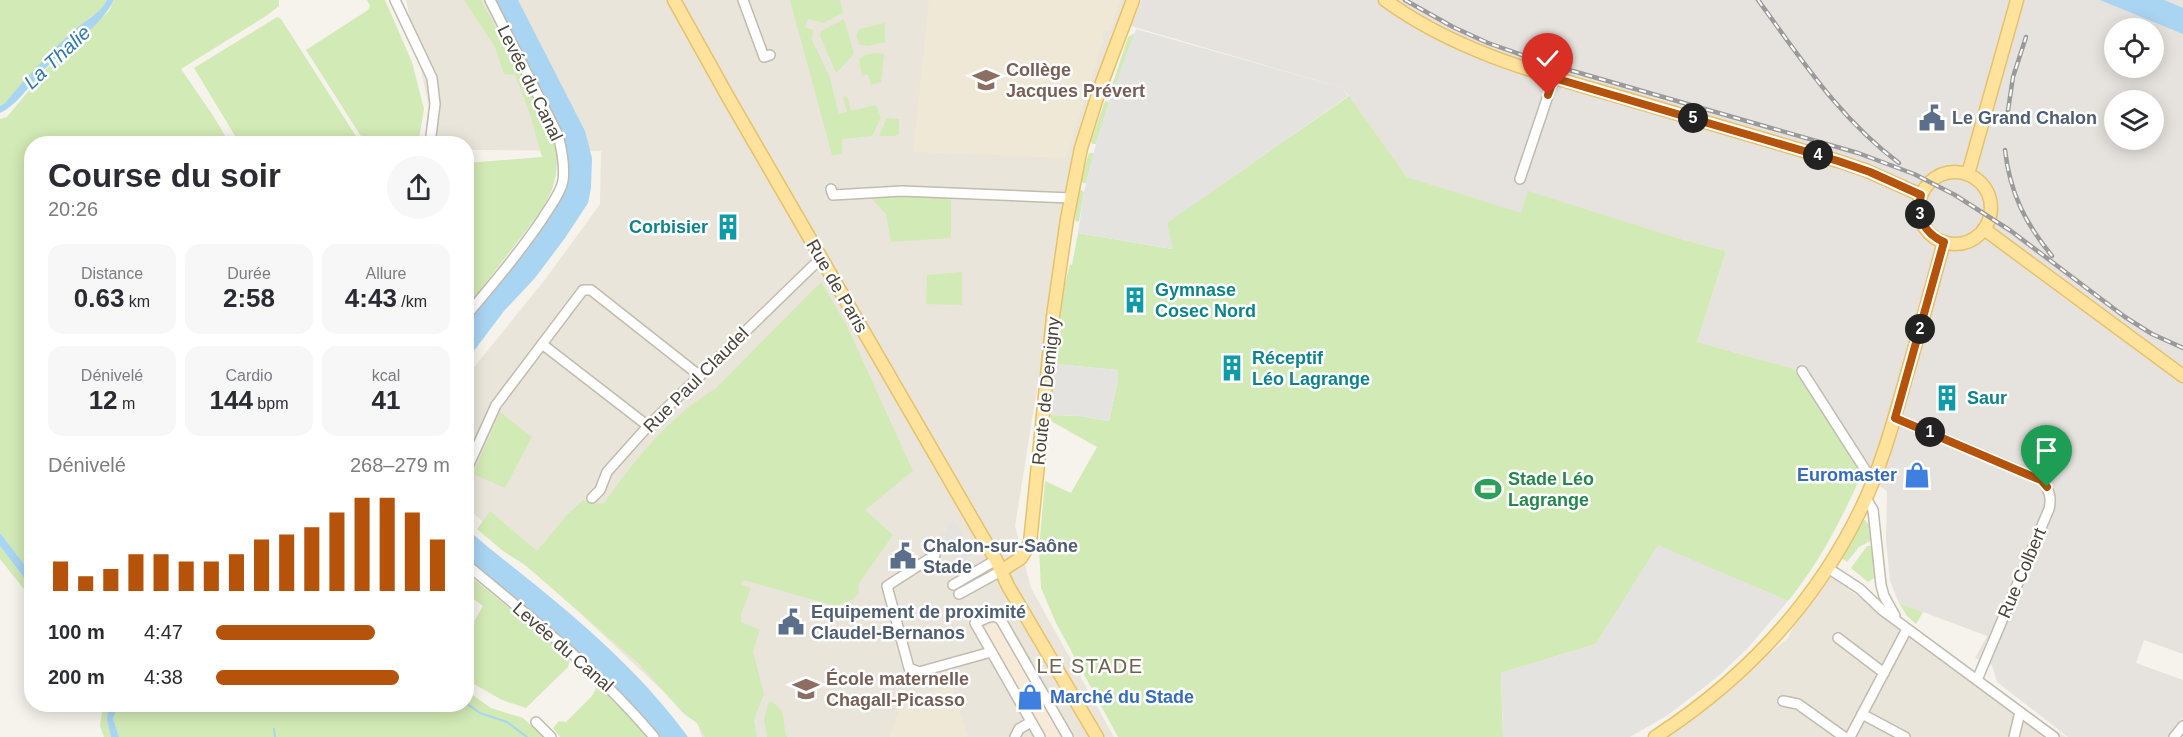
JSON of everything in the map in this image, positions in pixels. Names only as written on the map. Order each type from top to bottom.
[{"type":"main road","name":"Rue de Paris","points":[[674,0],[1096,737]]},
{"type":"main road","name":"Route de Demigny","points":[[998,566],[1022,558],[1030,543],[1053,316],[1071,198],[1081,148],[1101,85],[1133,0]]},
{"type":"main road","points":[[1385,0],[1440,34],[1495,59],[1838,161],[1870,172],[1921,195]]},
{"type":"main road","points":[[1968,174],[2017,0]]},
{"type":"main road","points":[[1948,172],[1968,174],[1985,187],[1990,196],[1990,218],[1984,229],[1971,240],[1962,243],[1944,242],[1930,234],[1923,225],[1919,205],[1921,195],[1930,182],[1938,176],[1948,172]]},
{"type":"main road","points":[[1984,229],[2183,376]]},
{"type":"main road","points":[[1655,737],[1693,711],[1744,669],[1829,573],[1835,555],[1866,498],[1895,418],[1944,242]]},
{"type":"street","points":[[395,0],[432,78],[435,104],[431,136]]},
{"type":"street","name":"Levée du Canal","points":[[474,306],[527,242],[552,204],[563,180],[562,150],[558,135],[489,0]]},
{"type":"street","points":[[742,0],[764,57],[770,55]]},
{"type":"street","points":[[1520,178],[1554,78]]},
{"type":"street","points":[[831,189],[833,195],[902,191],[1071,198]]},
{"type":"street","name":"Rue Paul Claudel","points":[[592,498],[600,490],[607,472],[648,426],[821,258]]},
{"type":"street","points":[[474,453],[496,405],[583,290],[591,290],[700,376]]},
{"type":"street","points":[[542,344],[648,426]]},
{"type":"street","points":[[1802,371],[1866,471],[1875,475]]},
{"type":"street","name":"Rue Colbert","points":[[1895,418],[2041,480],[2050,495],[2049,509],[1977,680]]},
{"type":"street","points":[[1866,498],[1873,510],[1881,585],[1897,621]]},
{"type":"street","points":[[935,555],[888,586],[906,663],[913,672],[919,672],[991,652]]},
{"type":"street","points":[[953,585],[998,566]]},
{"type":"street","points":[[959,594],[998,566]]},
{"type":"street","name":"Levée du Canal","points":[[474,571],[612,689],[654,737]]},
{"type":"street","points":[[1829,573],[1860,589],[1870,591],[1881,585]]},
{"type":"street","points":[[1860,589],[1869,600],[1907,629],[2054,737]]},
{"type":"street","points":[[1040,737],[975,623],[986,618],[998,617],[1068,737]]},
{"type":"street","points":[[1850,737],[1907,629]]},
{"type":"street","points":[[1838,638],[1884,673]]},
{"type":"street","points":[[1783,701],[1798,704],[1844,737]]},
{"type":"street","points":[[2014,737],[2020,712]]},
{"type":"street","points":[[1862,714],[1905,737]]},
{"type":"street","points":[[536,722],[551,737]]},
{"type":"street","points":[[1015,737],[1019,729],[1031,722]]},
{"type":"street","points":[[2174,737],[2183,726]]},
{"type":"shaded area","points":[[406,0],[1127,0],[1073,165],[1015,526],[1031,588],[1114,737],[702,737],[697,723],[474,514],[474,367],[547,277],[600,204],[601,151],[474,150],[474,136],[435,136]]},
{"type":"shaded area","name":"Collège Jacques Prévert","points":[[929,0],[1120,0],[1110,30],[1103,32],[1103,41],[1066,158],[913,152]]},
{"type":"shaded area","points":[[1142,0],[2183,0],[2183,654],[2144,640],[2136,663],[2183,680],[2183,719],[2169,737],[2068,737],[1997,682],[1992,665],[1975,658],[1987,636],[1899,603],[1890,581],[1886,540],[1887,491],[1862,474],[1794,369],[1697,342],[1726,251],[1529,192],[1521,214],[1407,177],[1343,88],[1131,26]]},
{"type":"shaded area","points":[[1136,29],[1343,88],[1348,96],[1167,223],[1173,249],[1078,233],[1084,192],[1096,144]]},
{"type":"shaded area","points":[[1055,364],[1118,370],[1109,421],[1080,416],[1051,415]]},
{"type":"shaded area","points":[[954,520],[973,554],[968,557],[970,560],[963,564],[961,561],[957,564],[940,536],[946,532],[949,523]]},
{"type":"shaded area","points":[[1658,545],[1788,601],[1747,649],[1716,678],[1668,715],[1630,737],[1503,737],[1501,673],[1596,644]]},
{"type":"shaded area","points":[[1820,569],[2066,737],[1662,737],[1681,725],[1788,638]]},
{"type":"shaded area","name":"Marché du Stade","points":[[996,621],[1062,737],[1044,737],[982,629]]},
{"type":"shaded area","points":[[953,686],[968,737],[889,737],[899,710],[907,707],[904,698]]},
{"type":"green space","points":[[0,0],[107,0],[96,15],[92,16],[38,66],[0,106]]},
{"type":"green space","points":[[114,0],[279,0],[279,6],[266,16],[181,69],[225,136],[24,136],[24,564],[0,533],[0,119],[7,117],[31,88],[26,88],[30,84],[109,11]]},
{"type":"green space","points":[[367,0],[385,0],[412,62],[424,109],[419,136],[361,136],[306,50],[368,10],[370,6]]},
{"type":"green space","points":[[464,0],[481,0],[546,120],[558,150],[556,174],[552,190],[542,210],[474,298],[474,162],[542,157],[530,114],[515,75],[504,74],[495,47]]},
{"type":"green space","points":[[790,0],[840,0],[843,13],[823,23],[808,19],[805,27],[813,30],[812,40],[829,75],[839,114],[847,112],[843,97],[847,96],[851,111],[876,105],[881,118],[872,136],[842,139],[842,154],[832,155]]},
{"type":"green space","points":[[277,17],[281,19],[356,136],[235,136],[194,68]]},
{"type":"green space","points":[[844,19],[854,54],[836,73],[820,36],[821,31]]},
{"type":"green space","points":[[885,23],[885,42],[868,46],[859,44],[856,35],[859,29]]},
{"type":"green space","points":[[1135,33],[1113,93],[1110,92],[1128,37]]},
{"type":"green space","points":[[875,53],[884,54],[881,82],[871,85],[868,74],[862,76],[859,59]]},
{"type":"green space","points":[[1349,96],[1407,177],[1521,213],[1528,191],[1726,251],[1697,342],[1794,369],[1862,474],[1829,540],[1788,601],[1658,546],[1596,644],[1501,673],[1503,737],[1118,737],[1056,623],[1041,588],[1039,549],[1045,481],[1071,493],[1097,447],[1051,421],[1051,415],[1080,416],[1109,421],[1118,380],[1118,370],[1055,364],[1061,292],[1063,292],[1070,264],[1072,265],[1078,233],[1172,249],[1166,223]]},
{"type":"green space","points":[[1105,101],[1109,102],[1096,144],[1092,144],[1091,141]]},
{"type":"green space","points":[[887,118],[899,119],[899,134],[879,136]]},
{"type":"green space","points":[[1089,153],[1094,153],[1086,183],[1083,183],[1081,180]]},
{"type":"green space","points":[[1081,190],[1084,192],[1077,222],[1075,220]]},
{"type":"green space","points":[[904,195],[951,197],[951,238],[891,242],[886,214],[870,197]]},
{"type":"green space","points":[[962,272],[962,305],[926,304],[927,275]]},
{"type":"green space","points":[[821,282],[846,324],[913,471],[865,510],[893,535],[858,585],[859,593],[852,600],[835,606],[743,580],[741,584],[751,588],[741,615],[741,622],[760,630],[753,651],[764,694],[754,720],[757,737],[705,737],[697,723],[684,714],[639,664],[525,565],[503,551],[477,529],[490,511],[537,551],[566,516],[583,500],[591,504],[604,503],[654,440],[683,412],[715,389]]},
{"type":"green space","points":[[500,412],[532,437],[505,488],[474,474]]},
{"type":"green space","points":[[1861,520],[1865,520],[1870,526],[1872,540],[1859,547],[1847,562],[1840,557]]},
{"type":"green space","points":[[0,546],[24,578],[24,589],[0,559]]},
{"type":"green space","points":[[1867,546],[1872,546],[1874,578],[1868,582],[1851,568]]},
{"type":"green space","points":[[474,579],[570,657],[568,667],[526,708],[502,700],[474,684],[474,622],[483,606],[474,599]]},
{"type":"green space","points":[[1899,603],[1923,612],[1916,624],[1907,616]]},
{"type":"green space","points":[[598,684],[624,709],[646,737],[560,737],[553,728],[559,721],[566,722],[592,696]]},
{"type":"green space","points":[[474,696],[491,708],[523,718],[544,737],[119,737],[113,718],[116,712],[474,712]]},
{"type":"green space","points":[[769,701],[782,712],[787,737],[767,737],[764,720]]},
{"type":"green space","points":[[102,712],[108,712],[111,737],[104,737],[100,726]]},
{"type":"water","name":"La Thalie","points":[[107,0],[114,0],[101,19],[49,65],[13,104],[0,113],[0,106],[39,64],[97,12]]},
{"type":"water","points":[[493,0],[518,0],[585,131],[592,158],[591,188],[588,203],[565,238],[474,351],[474,313],[561,195],[557,124]]},
{"type":"water","points":[[2100,0],[2164,0],[2183,8],[2183,34],[2164,26],[2164,18],[2144,18]]},
{"type":"water","points":[[0,533],[24,564],[24,578],[0,546]]},
{"type":"water","points":[[474,535],[599,639],[655,695],[688,737],[658,737],[518,601],[474,565]]},
{"type":"water","points":[[108,712],[116,712],[113,718],[119,737],[111,737]]},
{"type":"waterway","points":[[474,709],[507,722],[527,737]]},
{"type":"waterway","points":[[274,729],[275,737]]},
{"type":"railway","points":[[1405,0],[1453,27],[1488,43],[1545,63],[1858,153],[1914,174],[1955,195],[2011,231],[2125,317],[2152,334],[2183,348]]},
{"type":"railway","points":[[1758,0],[1822,87],[1858,127],[1899,163]]},
{"type":"railway","points":[[2006,124],[2013,77],[2026,37]]},
{"type":"railway","points":[[2005,150],[2007,166],[2020,207],[2034,232],[2052,256]]},
{"type":"place","name":"Collège Jacques Prévert","points":[[986,80]]},
{"type":"place","name":"Le Grand Chalon","points":[[1932,118]]},
{"type":"place","name":"Corbisier","points":[[728,227]]},
{"type":"place","name":"Gymnase Cosec Nord","points":[[1135,300]]},
{"type":"place","name":"Réceptif Léo Lagrange","points":[[1232,368]]},
{"type":"place","name":"Saur","points":[[1947,398]]},
{"type":"place","name":"Euromaster","points":[[1917,475]]},
{"type":"place","name":"Stade Léo Lagrange","points":[[1488,489]]},
{"type":"place","name":"Chalon-sur-Saône Stade","points":[[903,556]]},
{"type":"place","name":"Equipement de proximité Claudel-Bernanos","points":[[791,622]]},
{"type":"place","name":"École maternelle Chagall-Picasso","points":[[806,689]]},
{"type":"place","name":"Marché du Stade","points":[[1030,697]]},
{"type":"district","name":"LE STADE","points":[[1090,666]]},
{"type":"route","points":[[1548,95],[1554,78],[1838,161],[1870,172],[1921,195],[1919,205],[1923,225],[1936,239],[1944,242],[1895,418],[2041,480],[2047,487]]}]
